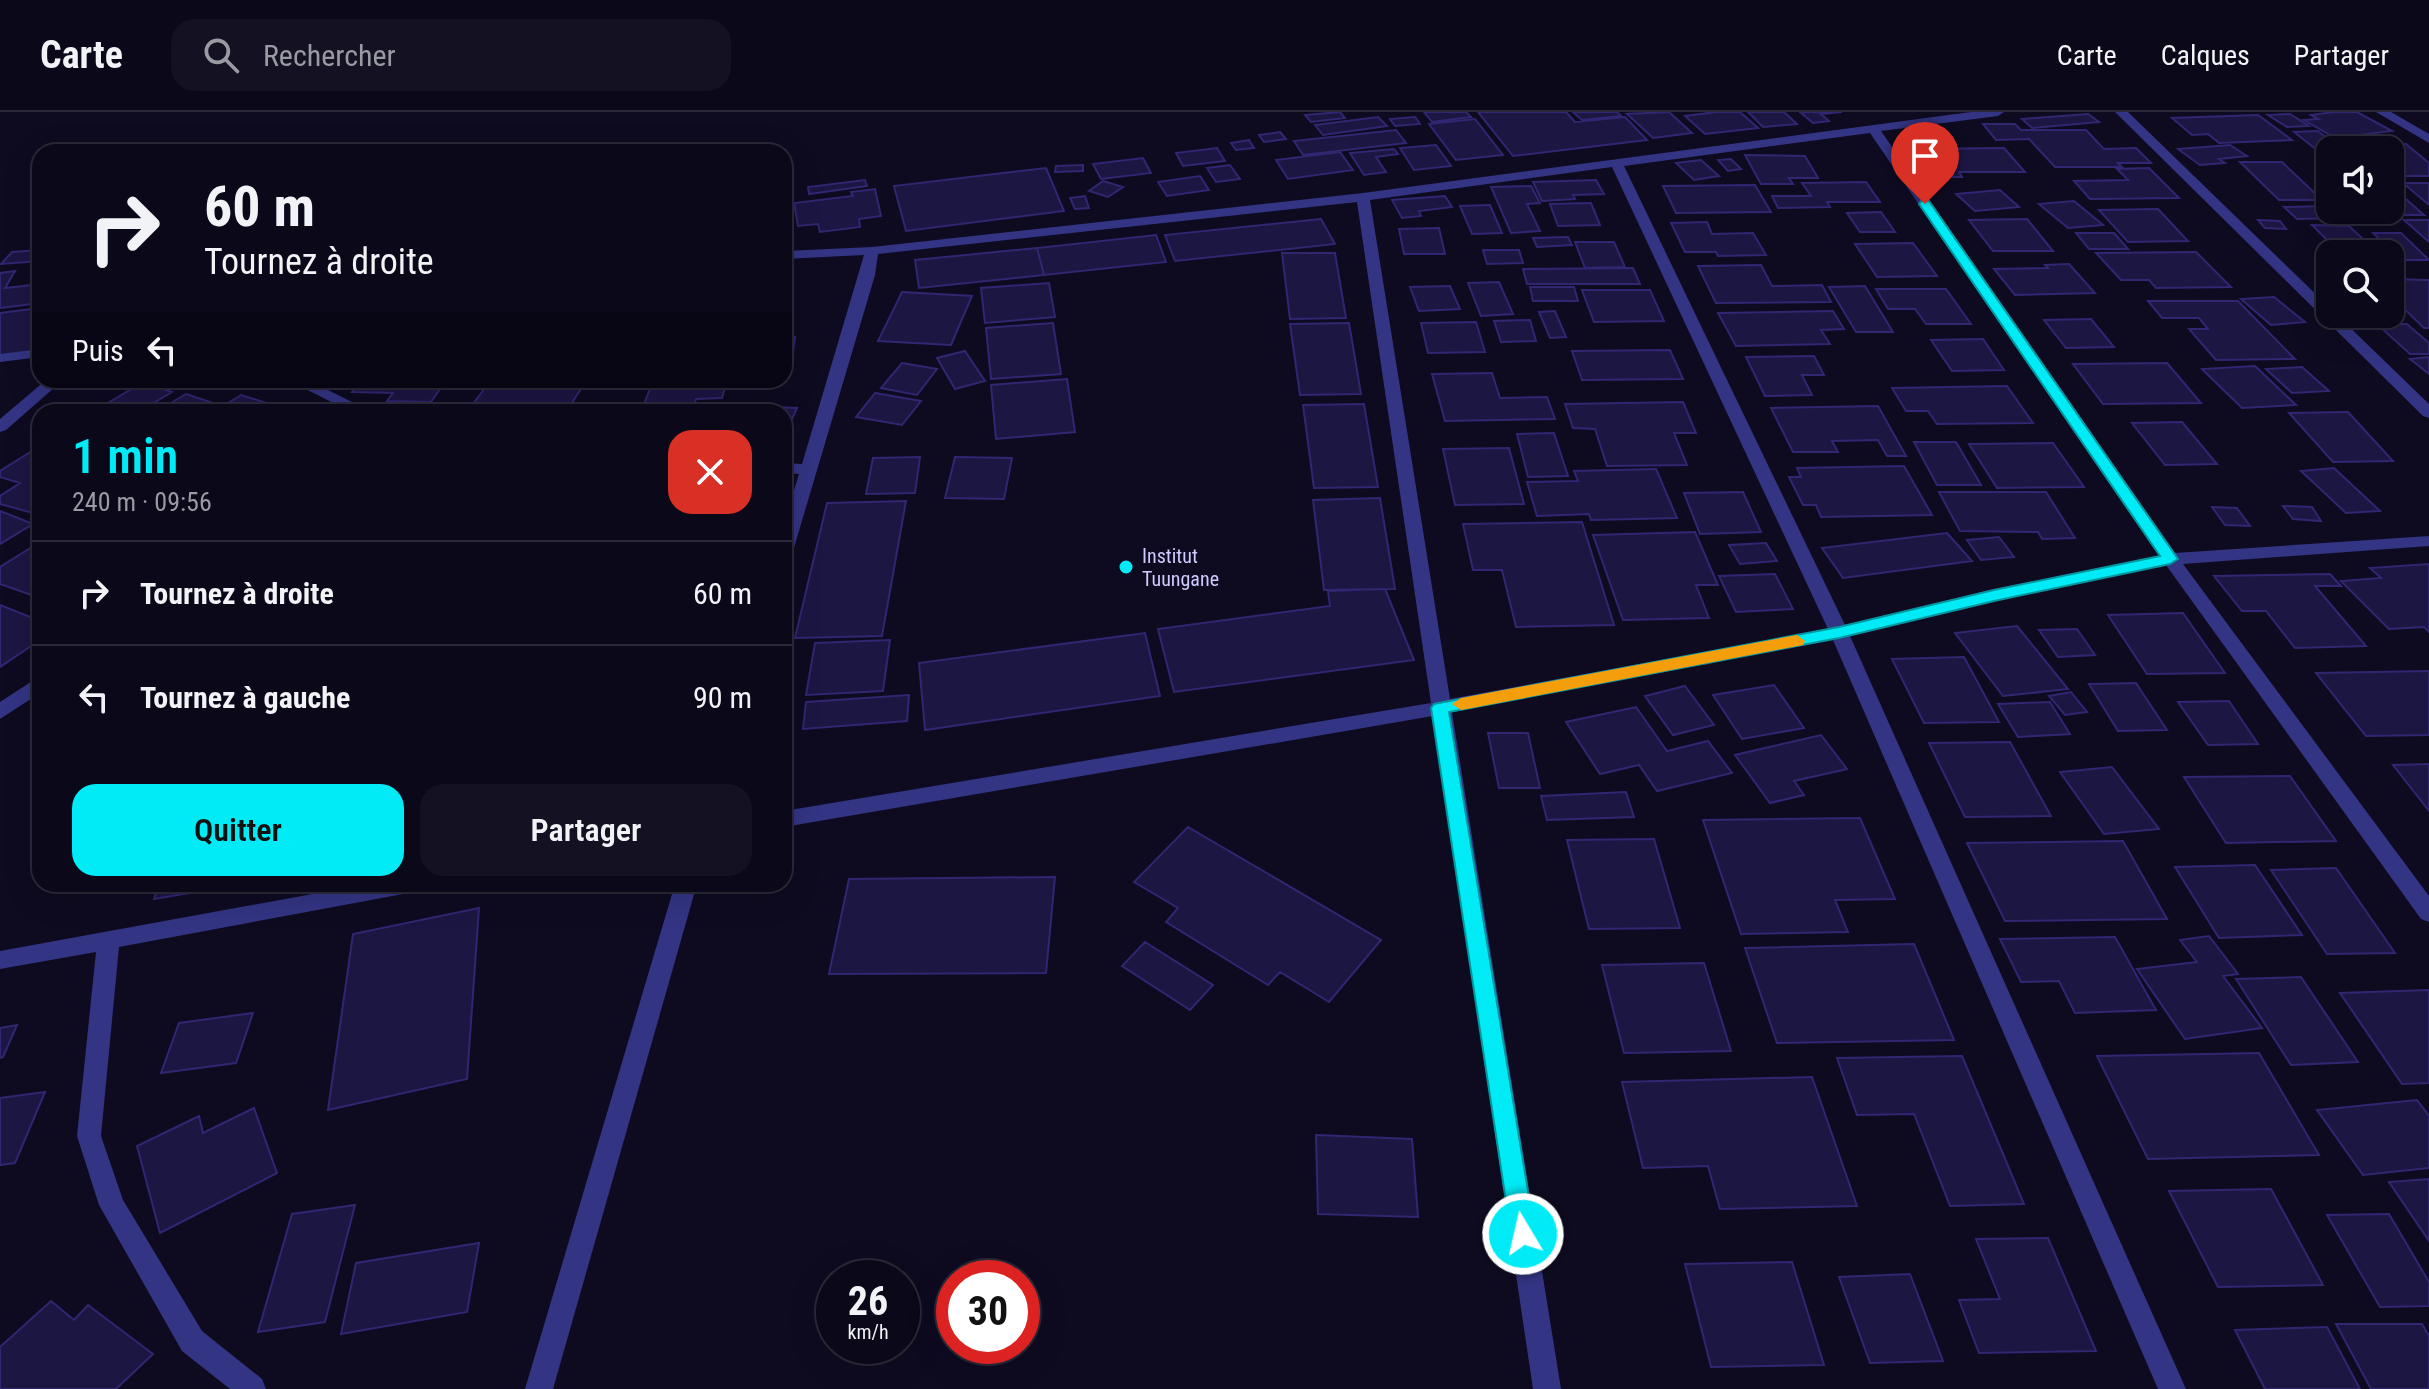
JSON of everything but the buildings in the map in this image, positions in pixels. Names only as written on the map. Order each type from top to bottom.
[{"type":"street","points":[[792,255],[872,251],[1363,197],[1998,112]]},
{"type":"street","points":[[2121,112],[2429,413]]},
{"type":"street","points":[[2382,112],[2429,139]]},
{"type":"street","points":[[1873,128],[2170,559],[2429,913]]},
{"type":"street","points":[[1617,164],[1839,633],[2172,1389]]},
{"type":"street","points":[[1363,197],[1547,1389]]},
{"type":"street","points":[[792,524],[868,275],[872,251]]},
{"type":"street","points":[[0,358],[32,354]]},
{"type":"street","points":[[0,427],[46,388]]},
{"type":"street","points":[[313,388],[347,404]]},
{"type":"street","points":[[792,468],[808,469]]},
{"type":"street","points":[[792,818],[1440,708],[1839,633],[1994,595],[2170,559],[2429,541]]},
{"type":"street","points":[[0,712],[32,689]]},
{"type":"street","points":[[0,960],[371,892]]},
{"type":"street","points":[[539,1389],[684,892]]},
{"type":"street","points":[[108,941],[89,1136],[112,1205],[192,1341],[252,1389]]},
{"type":"slow traffic","points":[[1461,704],[1797,641]]},
{"type":"place","name":"Institut Tuungane","points":[[1126,567]]},
{"type":"route","points":[[1523,1234],[1440,708],[1839,633],[1994,595],[2170,559],[1925,204]]}]
